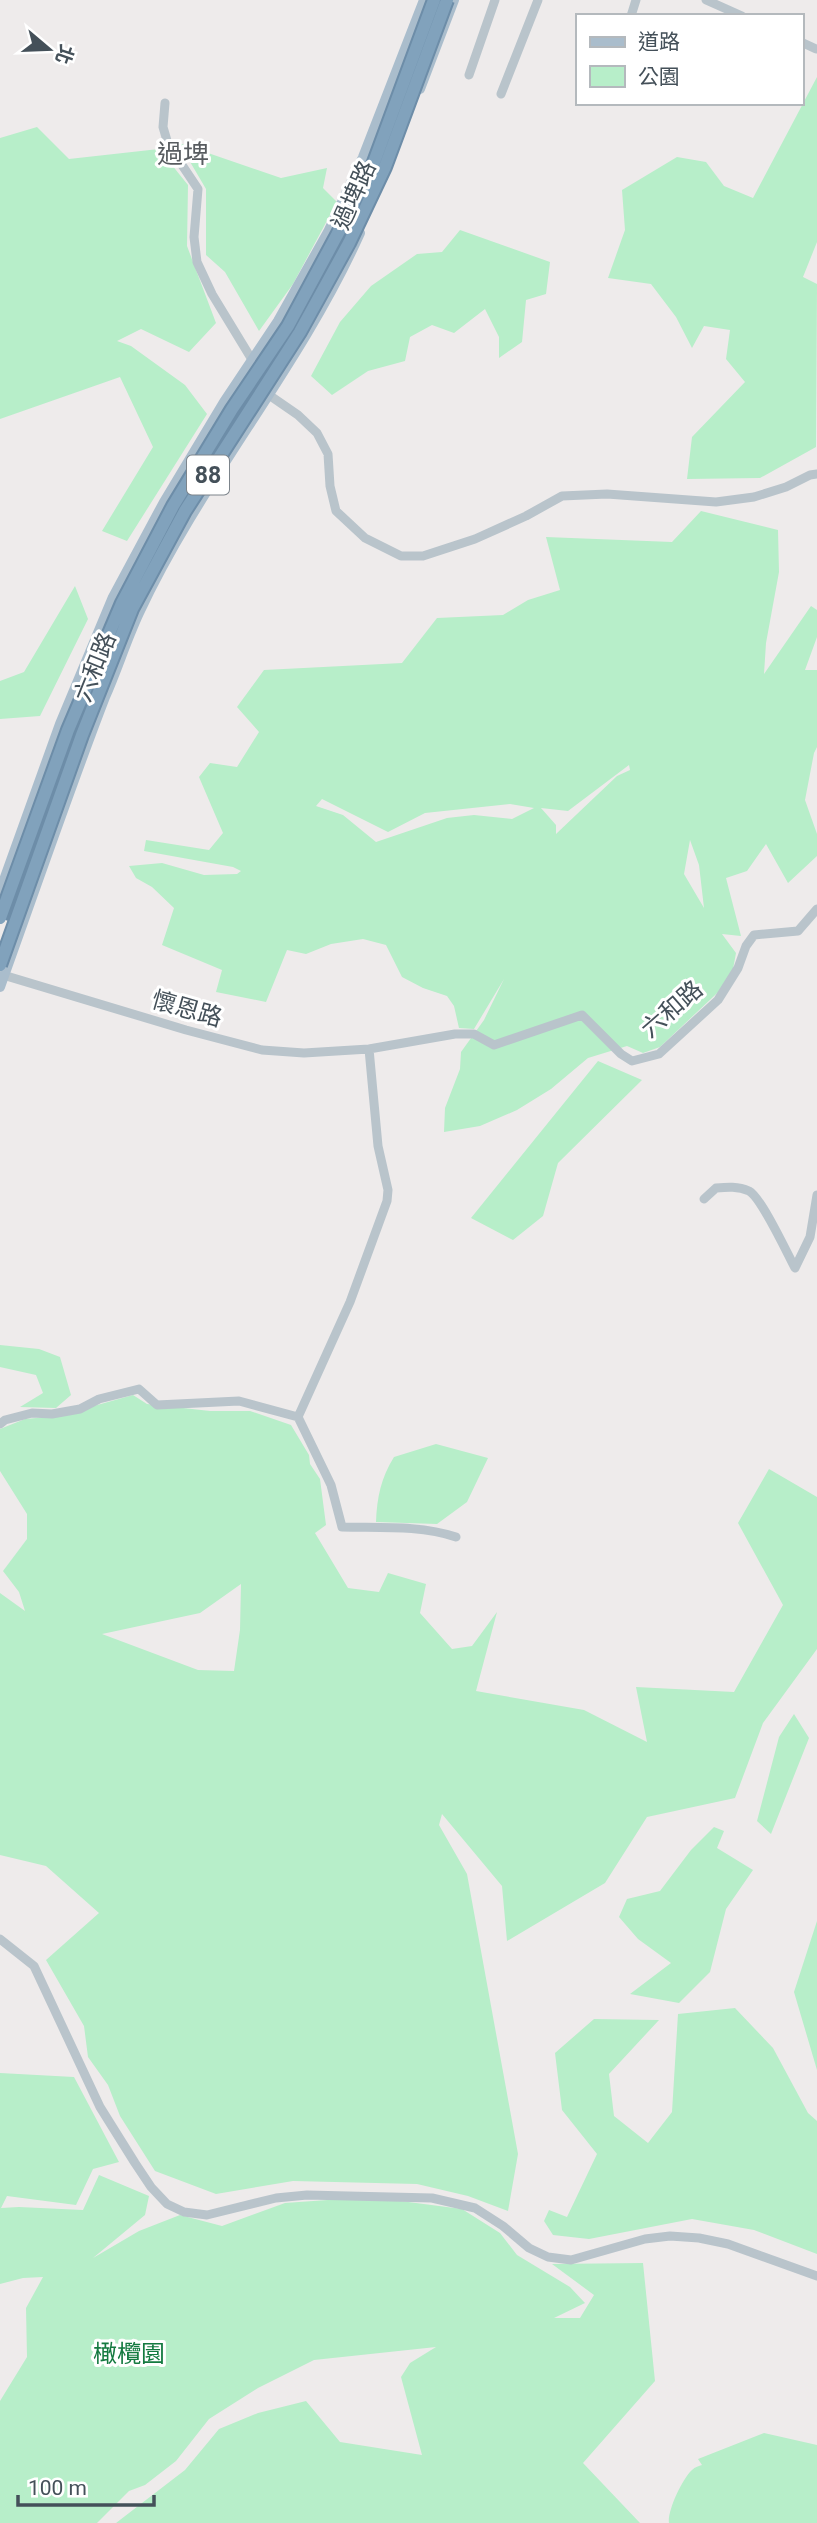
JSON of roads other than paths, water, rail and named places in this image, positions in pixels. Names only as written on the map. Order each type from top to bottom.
[{"type":"highway","name":"88","points":[[0,918],[68,730],[122,603],[173,506],[232,409],[288,326],[337,235],[374,162],[434,0]]},
{"type":"highway","name":"88","points":[[1,975],[82,736],[132,609],[185,511],[300,332],[349,243],[385,167],[447,0]]},
{"type":"main road","name":"過埤路","points":[[253,360],[328,232],[363,158],[424,0]]},
{"type":"main road","name":"過埤路","points":[[269,395],[349,259],[389,169],[454,0]]},
{"type":"main road","name":"六和路","points":[[0,891],[60,724],[113,597],[164,502],[224,402],[253,360]]},
{"type":"main road","name":"六和路","points":[[1,975],[89,738],[139,613],[197,508],[269,395]]},
{"type":"street","points":[[469,75],[495,0]]},
{"type":"street","points":[[501,94],[538,0]]},
{"type":"street","points":[[706,0],[738,14]]},
{"type":"street","points":[[165,103],[163,127],[168,144],[198,189],[194,237],[197,262],[212,294],[253,360],[269,395],[298,415],[317,433],[328,454],[330,486],[336,511],[365,538],[401,556],[423,556],[475,539],[562,496],[607,494],[716,502],[754,497],[817,474]]},
{"type":"street","name":"六和路","points":[[369,1049],[455,1034],[474,1034],[495,1045],[582,1015],[621,1054],[632,1061],[659,1054],[718,1000],[754,935],[798,931],[817,909]]},
{"type":"street","name":"懷恩路","points":[[1,975],[262,1050],[312,1053],[369,1049]]},
{"type":"street","points":[[298,1417],[350,1302],[387,1201],[388,1190],[378,1146],[369,1049]]},
{"type":"street","points":[[704,1199],[716,1188],[734,1187],[751,1192],[760,1202],[795,1268],[810,1237],[817,1195]]},
{"type":"street","points":[[0,1423],[33,1413],[80,1409],[99,1399],[139,1390],[157,1405],[239,1401],[298,1417],[331,1485],[342,1527],[442,1532],[456,1537]]},
{"type":"street","points":[[0,1939],[34,1966],[100,2107],[150,2187],[167,2204],[184,2212],[207,2216],[276,2198],[307,2195],[432,2198],[475,2208],[530,2248],[548,2257],[572,2260],[645,2239],[680,2236],[728,2244],[817,2276]]},
{"type":"district","name":"過埤","points":[[183,154]]},
{"type":"park label","name":"橄欖園","points":[[129,2354]]}]
